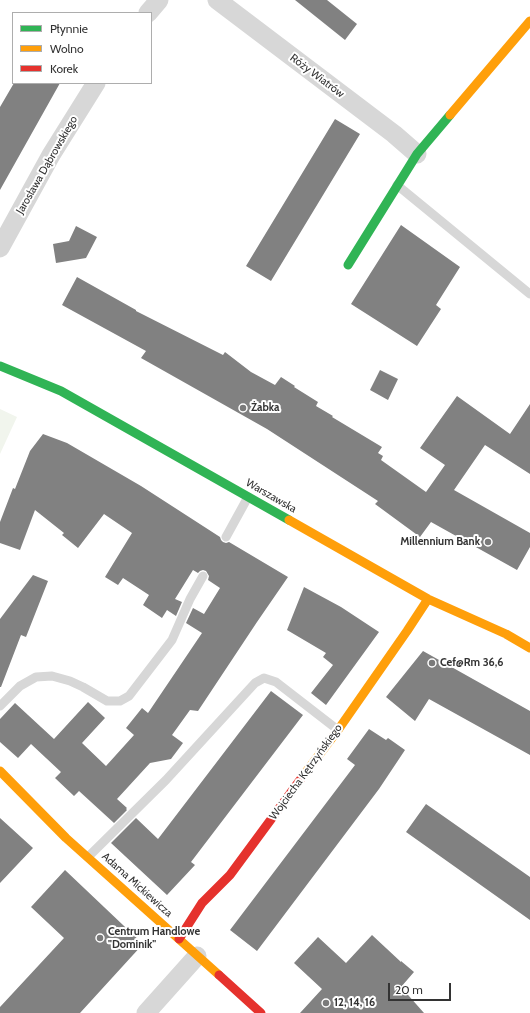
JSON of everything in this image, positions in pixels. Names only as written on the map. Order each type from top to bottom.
[{"type":"street","points":[[149,12],[159,0]]},
{"type":"street","name":"Róży Wiatrów","points":[[217,0],[394,134],[417,154]]},
{"type":"street","points":[[348,265],[417,154],[530,21]]},
{"type":"street","name":"Jarosława Dąbrowskiego","points":[[0,248],[51,155],[95,84]]},
{"type":"street","name":"Warszawska","points":[[0,366],[61,391],[428,599],[506,634],[530,648]]},
{"type":"street","name":"Wojciecha Kętrzyńskiego","points":[[179,939],[202,903],[230,875],[338,730],[428,599]]},
{"type":"street","name":"Adama Mickiewicza","points":[[0,771],[66,838],[262,1013]]},
{"type":"street","points":[[146,1013],[197,956]]},
{"type":"lane","points":[[397,185],[530,294]]},
{"type":"lane","points":[[226,537],[248,497]]},
{"type":"lane","points":[[0,706],[20,686],[36,677],[52,676],[70,681],[84,687],[107,701],[120,701],[129,696],[172,640],[202,576]]},
{"type":"lane","points":[[88,857],[166,780],[255,683],[264,678],[276,682],[338,730]]},
{"type":"shaded area","points":[[0,409],[17,417],[0,454]]},
{"type":"building","points":[[295,0],[327,0],[357,24],[345,40]]},
{"type":"building","points":[[13,84],[59,84],[0,190],[0,107]]},
{"type":"building","points":[[335,119],[360,134],[271,281],[246,266]]},
{"type":"building","points":[[401,225],[460,267],[436,305],[441,309],[417,346],[351,304]]},
{"type":"building","points":[[76,226],[97,237],[86,258],[56,263],[53,244],[69,241]]},
{"type":"building","points":[[77,277],[136,311],[223,355],[225,352],[251,372],[275,385],[281,377],[318,402],[316,406],[382,447],[378,453],[383,456],[381,460],[426,492],[445,465],[420,448],[457,396],[510,434],[530,404],[530,474],[485,445],[454,490],[530,533],[530,547],[517,570],[431,522],[420,537],[375,504],[378,501],[267,429],[141,358],[146,351],[62,305]]},
{"type":"building","points":[[380,370],[398,379],[388,400],[370,390]]},
{"type":"building","points":[[43,434],[67,443],[141,486],[220,537],[223,542],[229,542],[288,577],[198,711],[190,710],[172,735],[183,743],[171,759],[150,763],[117,799],[127,808],[127,810],[114,823],[79,791],[74,796],[55,778],[61,772],[31,744],[18,758],[0,742],[0,719],[15,703],[54,739],[88,702],[105,718],[82,743],[106,766],[134,735],[126,728],[142,708],[148,713],[202,633],[186,623],[193,608],[204,614],[220,588],[208,580],[209,576],[206,571],[203,570],[198,573],[193,570],[175,599],[182,602],[176,616],[167,610],[162,618],[143,605],[149,595],[123,578],[118,585],[105,577],[132,533],[104,514],[78,548],[62,535],[64,533],[35,510],[20,550],[0,543],[0,522],[13,488],[15,489],[30,451]]},
{"type":"building","points":[[33,575],[48,581],[26,637],[21,635],[0,687],[0,619]]},
{"type":"building","points":[[304,587],[341,607],[379,632],[326,705],[311,693],[333,665],[323,657],[326,653],[287,630]]},
{"type":"building","points":[[423,651],[530,711],[530,755],[429,699],[415,721],[386,697]]},
{"type":"building","points":[[271,691],[303,715],[191,862],[195,865],[167,895],[111,843],[136,818],[158,839]]},
{"type":"building","points":[[369,729],[386,740],[388,738],[405,750],[379,789],[257,951],[230,930],[355,765],[347,759]]},
{"type":"building","points":[[426,804],[530,877],[530,920],[406,832]]},
{"type":"building","points":[[0,818],[33,848],[0,883]]},
{"type":"building","name":"Centrum Handlowe \"Dominik\"","points":[[65,870],[143,944],[80,1013],[0,1013],[0,1007],[64,938],[31,907]]},
{"type":"building","points":[[372,935],[414,972],[401,987],[424,1013],[300,1013],[322,989],[294,963],[318,937],[346,963]]},
{"type":"traffic: fast","points":[[348,265],[417,154],[450,115]]},
{"type":"traffic: fast","points":[[0,366],[61,391],[289,520]]},
{"type":"traffic: slow","points":[[450,115],[530,21]]},
{"type":"traffic: slow","points":[[289,520],[428,599],[506,634],[530,648]]},
{"type":"traffic: slow","points":[[303,776],[338,730],[428,599]]},
{"type":"traffic: slow","points":[[0,771],[66,838],[219,975]]},
{"type":"traffic: jam","points":[[179,939],[202,903],[230,875],[303,776]]},
{"type":"traffic: jam","points":[[219,975],[261,1013]]},
{"type":"place","name":"Żabka","points":[[243,408]]},
{"type":"place","name":"Millennium Bank","points":[[488,542]]},
{"type":"place","name":"Cef@Rm 36,6","points":[[432,663]]},
{"type":"place","name":"Centrum Handlowe \"Dominik\"","points":[[100,938]]},
{"type":"place","name":"12, 14, 16","points":[[326,1003]]}]
